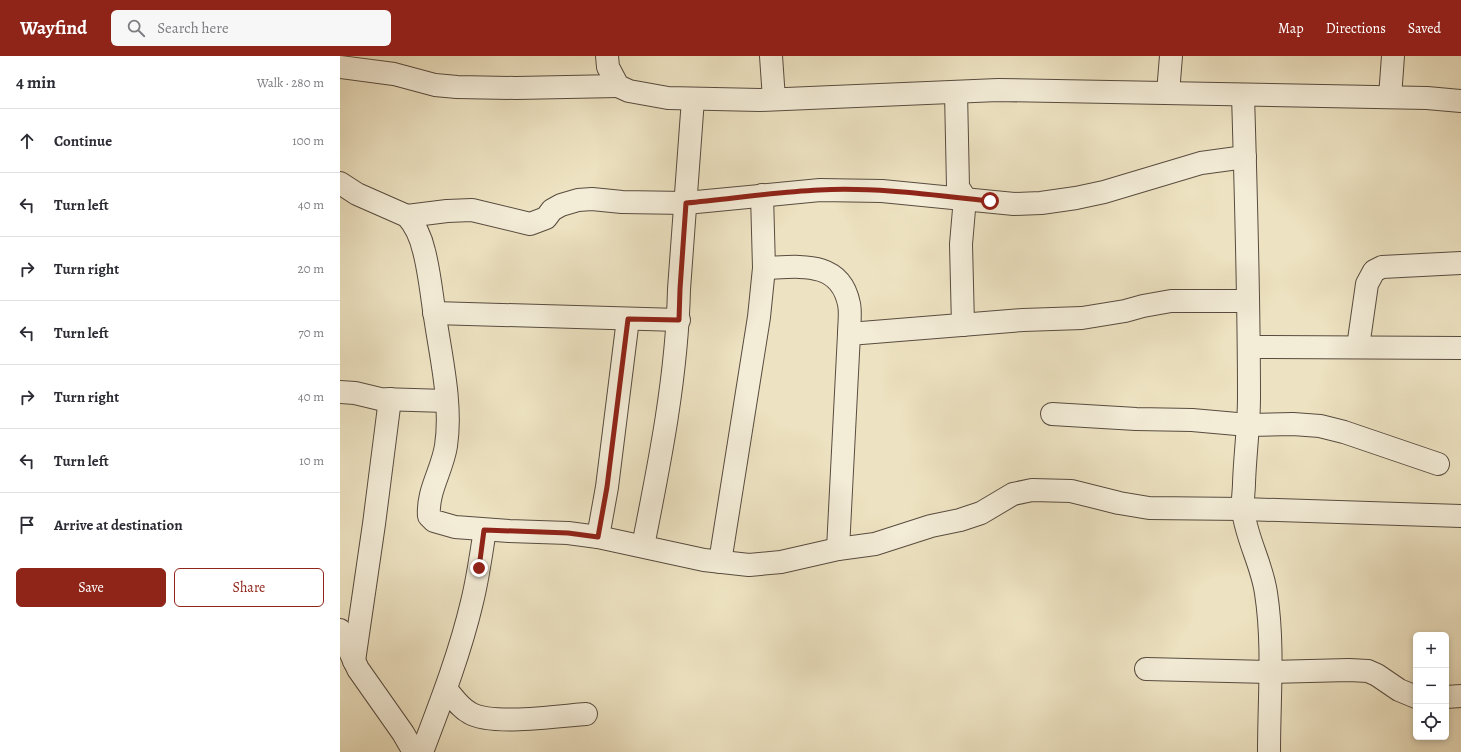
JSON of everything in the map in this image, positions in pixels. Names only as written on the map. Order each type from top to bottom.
[{"type":"street","points":[[607,56],[608,67],[618,86]]},
{"type":"street","points":[[771,56],[774,99]]},
{"type":"street","points":[[1168,93],[1171,56]]},
{"type":"street","points":[[1390,97],[1393,56]]},
{"type":"street","points":[[340,67],[394,74],[435,85],[457,87],[516,88],[618,86],[629,91],[668,98],[693,99],[774,99],[998,90],[1390,97],[1461,101]]},
{"type":"street","points":[[956,92],[958,187],[965,198],[961,244],[963,326]]},
{"type":"street","points":[[1243,95],[1249,347],[1248,425],[1243,509],[1247,528],[1266,591],[1268,612],[1269,672],[1268,752]]},
{"type":"street","points":[[643,546],[662,449],[679,320],[693,99]]},
{"type":"street","points":[[407,216],[447,211],[472,210],[530,224],[546,218],[552,210],[561,205],[578,200],[592,199],[622,202],[686,203],[762,195],[848,189],[965,198],[1014,204],[1041,203],[1104,192],[1201,163],[1245,157]]},
{"type":"street","points":[[340,183],[357,194],[407,216],[413,222],[424,250],[432,291],[446,401],[447,433],[446,446],[430,495],[428,516],[434,521],[445,525],[484,530],[568,533],[598,537],[720,562],[749,566],[838,549],[875,544],[931,526],[960,520],[981,513],[1013,494],[1032,490],[1071,491],[1119,504],[1149,508],[1243,509],[1461,516]]},
{"type":"street","points":[[720,562],[755,345],[764,268],[762,195]]},
{"type":"street","points":[[1358,347],[1368,284],[1374,271],[1382,267],[1461,263]]},
{"type":"street","points":[[764,268],[806,267],[821,270],[835,276],[844,288],[849,305],[849,334],[838,549]]},
{"type":"street","points":[[849,334],[1023,320],[1082,318],[1171,301],[1248,301]]},
{"type":"street","points":[[434,313],[679,320]]},
{"type":"street","points":[[598,537],[607,487],[628,319]]},
{"type":"street","points":[[1249,347],[1461,348]]},
{"type":"street","points":[[340,392],[355,393],[380,399],[446,401]]},
{"type":"street","points":[[354,661],[390,399]]},
{"type":"street","points":[[1052,414],[1136,419],[1192,420],[1248,425],[1293,424],[1320,426],[1350,434],[1438,464]]},
{"type":"street","points":[[422,752],[446,690],[473,600],[484,530]]},
{"type":"street","points":[[340,630],[354,661],[366,681],[403,733],[414,752]]},
{"type":"street","points":[[1146,669],[1269,672],[1368,671],[1377,674],[1399,690],[1413,696]]},
{"type":"street","points":[[446,690],[468,713],[478,717],[492,719],[519,719],[586,714]]},
{"type":"street","points":[[1449,697],[1461,696]]},
{"type":"route","points":[[479,568],[484,530],[568,533],[598,537],[607,487],[628,319],[679,320],[686,203],[788,192],[848,189],[990,201]]}]
